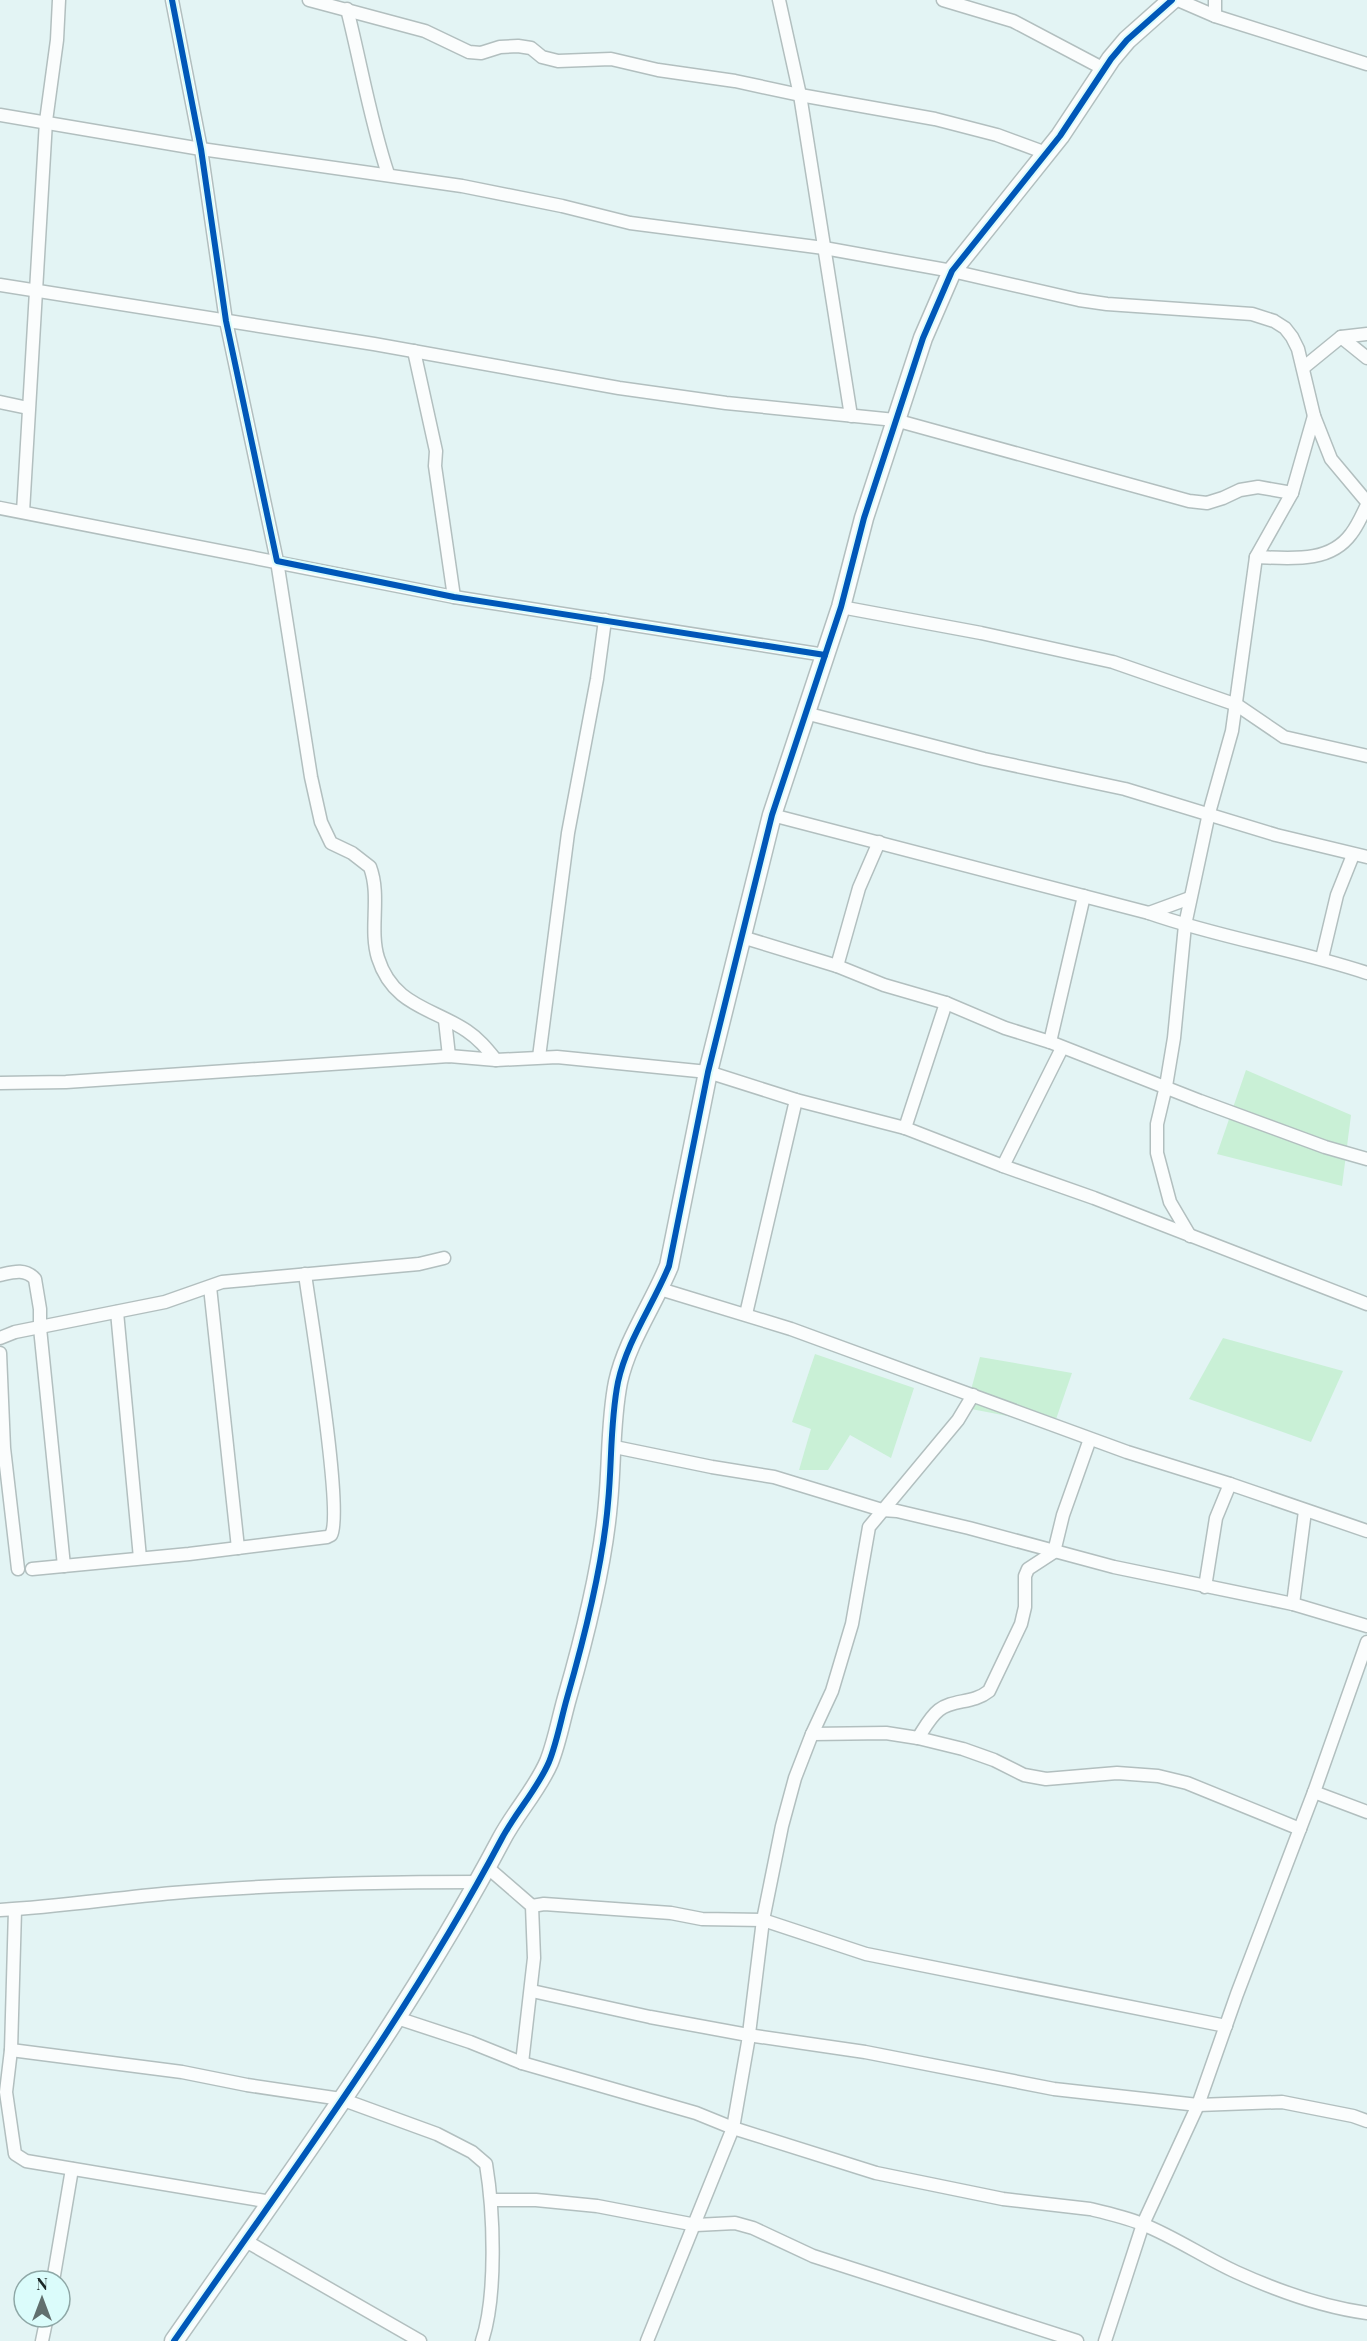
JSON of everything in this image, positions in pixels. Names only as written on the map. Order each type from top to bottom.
[{"type":"street","points":[[23,512],[46,122],[57,40],[59,0]]},
{"type":"street","points":[[172,0],[201,149],[226,321],[277,561],[311,777],[325,835],[331,843],[352,853],[370,867],[374,891],[375,944],[378,959],[402,996],[420,1008],[469,1032],[483,1043],[496,1060]]},
{"type":"street","points":[[309,0],[425,31],[469,52],[481,53],[500,47],[518,46],[531,48],[542,57],[558,61],[611,59],[658,70],[735,81],[935,119],[997,135],[1046,153]]},
{"type":"street","points":[[780,0],[800,95],[851,416]]},
{"type":"street","points":[[944,0],[1013,21],[1104,69]]},
{"type":"street","points":[[174,2341],[397,2018],[546,1767],[575,1670],[604,1536],[610,1446],[619,1381],[646,1310],[660,1289],[669,1266],[708,1072],[772,815],[841,607],[864,518],[923,338],[952,271],[1060,136],[1104,69],[1127,40],[1172,0]]},
{"type":"street","points":[[1178,0],[1215,16],[1367,64]]},
{"type":"street","points":[[1215,0],[1215,16]]},
{"type":"street","points":[[347,9],[366,87],[370,115],[387,174]]},
{"type":"street","points":[[0,115],[201,149],[462,186],[562,206],[630,223],[824,248],[952,271],[1107,304],[1252,314],[1274,321],[1285,328],[1298,349],[1314,416],[1331,459],[1367,504],[1342,544],[1325,554],[1304,558],[1256,557]]},
{"type":"street","points":[[0,285],[414,351],[619,388],[726,403],[895,420],[1189,501],[1207,503],[1240,490],[1258,488],[1292,493]]},
{"type":"street","points":[[1303,368],[1341,338],[1367,334]]},
{"type":"street","points":[[1341,338],[1367,358]]},
{"type":"street","points":[[414,351],[436,450],[435,466],[454,597]]},
{"type":"street","points":[[0,402],[28,408]]},
{"type":"street","points":[[1190,1236],[1170,1202],[1157,1153],[1157,1124],[1174,1038],[1185,926],[1209,813],[1228,752],[1237,705],[1246,618],[1256,557],[1292,493],[1314,416]]},
{"type":"street","points":[[0,508],[454,597],[825,655]]},
{"type":"street","points":[[841,607],[981,633],[1113,662],[1237,705],[1284,737],[1367,756]]},
{"type":"street","points":[[538,1057],[568,833],[597,679],[604,620]]},
{"type":"street","points":[[805,713],[984,759],[1125,789],[1276,835],[1367,857]]},
{"type":"street","points":[[772,815],[1149,913],[1185,926],[1322,958],[1367,973]]},
{"type":"street","points":[[837,966],[859,888],[879,842]]},
{"type":"street","points":[[1322,958],[1338,895],[1353,855]]},
{"type":"street","points":[[1050,1042],[1083,896]]},
{"type":"street","points":[[1149,913],[1190,898]]},
{"type":"street","points":[[742,937],[837,966],[884,985],[946,1003],[1005,1028],[1050,1042],[1200,1101],[1306,1140],[1367,1159]]},
{"type":"street","points":[[904,1128],[946,1003]]},
{"type":"street","points":[[445,1020],[448,1056]]},
{"type":"street","points":[[1003,1166],[1062,1048]]},
{"type":"street","points":[[0,1083],[66,1082],[448,1056],[496,1060],[538,1057],[708,1072],[796,1100],[904,1128],[1094,1198],[1367,1304]]},
{"type":"street","points":[[746,1314],[796,1100]]},
{"type":"street","points":[[0,1338],[15,1332],[165,1302],[222,1282],[419,1264],[444,1258]]},
{"type":"street","points":[[0,1275],[17,1271],[26,1272],[35,1279],[40,1309],[64,1566]]},
{"type":"street","points":[[32,1569],[327,1537],[334,1530],[330,1461],[305,1274]]},
{"type":"street","points":[[210,1287],[237,1548]]},
{"type":"street","points":[[660,1289],[746,1314],[1155,1462],[1230,1484],[1367,1531]]},
{"type":"street","points":[[117,1312],[140,1558]]},
{"type":"street","points":[[0,1353],[4,1448],[18,1569]]},
{"type":"street","points":[[648,2341],[733,2128],[764,1920],[782,1826],[795,1778],[832,1691],[852,1624],[869,1527],[958,1420],[974,1395]]},
{"type":"street","points":[[918,1738],[940,1709],[980,1698],[989,1691],[1021,1624],[1025,1576],[1028,1569],[1053,1552],[1090,1439]]},
{"type":"street","points":[[610,1446],[774,1477],[882,1510],[897,1511],[969,1528],[1053,1552],[1205,1587],[1293,1604],[1367,1626]]},
{"type":"street","points":[[1205,1587],[1216,1518],[1230,1484]]},
{"type":"street","points":[[1293,1604],[1305,1511]]},
{"type":"street","points":[[1105,2341],[1143,2224],[1198,2105],[1365,1656],[1367,1642]]},
{"type":"street","points":[[812,1734],[886,1733],[918,1738],[963,1749],[994,1760],[1024,1775],[1046,1779],[1117,1773],[1168,1778],[1187,1783],[1300,1828]]},
{"type":"street","points":[[1314,1792],[1367,1812]]},
{"type":"street","points":[[0,1910],[85,1904],[172,1893],[483,1875],[532,1906],[544,1904],[671,1913],[702,1919],[764,1920],[866,1954],[1226,2026]]},
{"type":"street","points":[[522,2062],[532,1991],[534,1958],[532,1906]]},
{"type":"street","points":[[15,1910],[11,2050],[3,2092],[15,2154],[26,2161],[271,2202]]},
{"type":"street","points":[[532,1991],[650,2017],[748,2035],[865,2052],[1054,2089],[1198,2105],[1282,2102],[1353,2116],[1367,2121]]},
{"type":"street","points":[[397,2018],[522,2062],[696,2113],[733,2128],[876,2173],[994,2197],[1090,2209],[1143,2224],[1237,2272],[1295,2296],[1341,2310],[1367,2313]]},
{"type":"street","points":[[11,2050],[182,2072],[247,2085],[341,2099],[437,2134],[472,2152],[486,2164],[491,2200],[490,2294],[488,2321],[482,2341]]},
{"type":"street","points":[[55,2269],[72,2169]]},
{"type":"street","points":[[491,2200],[536,2199],[597,2206],[696,2225],[735,2223],[753,2228],[813,2256],[1077,2341]]},
{"type":"street","points":[[244,2240],[420,2341]]},
{"type":"green space","points":[[1246,1070],[1351,1115],[1342,1186],[1217,1154]]},
{"type":"green space","points":[[1223,1338],[1343,1371],[1311,1442],[1189,1399]]},
{"type":"green space","points":[[815,1354],[914,1388],[891,1458],[850,1435],[828,1470],[799,1470],[811,1429],[792,1422]]},
{"type":"green space","points":[[980,1357],[1072,1373],[1054,1425],[966,1408]]},
{"type":"cycle path","points":[[172,0],[201,149],[226,321],[277,561],[454,597],[825,655]]},
{"type":"cycle path","points":[[174,2341],[387,2033],[549,1762],[586,1626],[602,1551],[618,1382],[634,1338],[669,1266],[708,1072],[772,815],[841,607],[864,518],[923,338],[952,271],[1060,136],[1111,59],[1127,40],[1172,0]]}]
